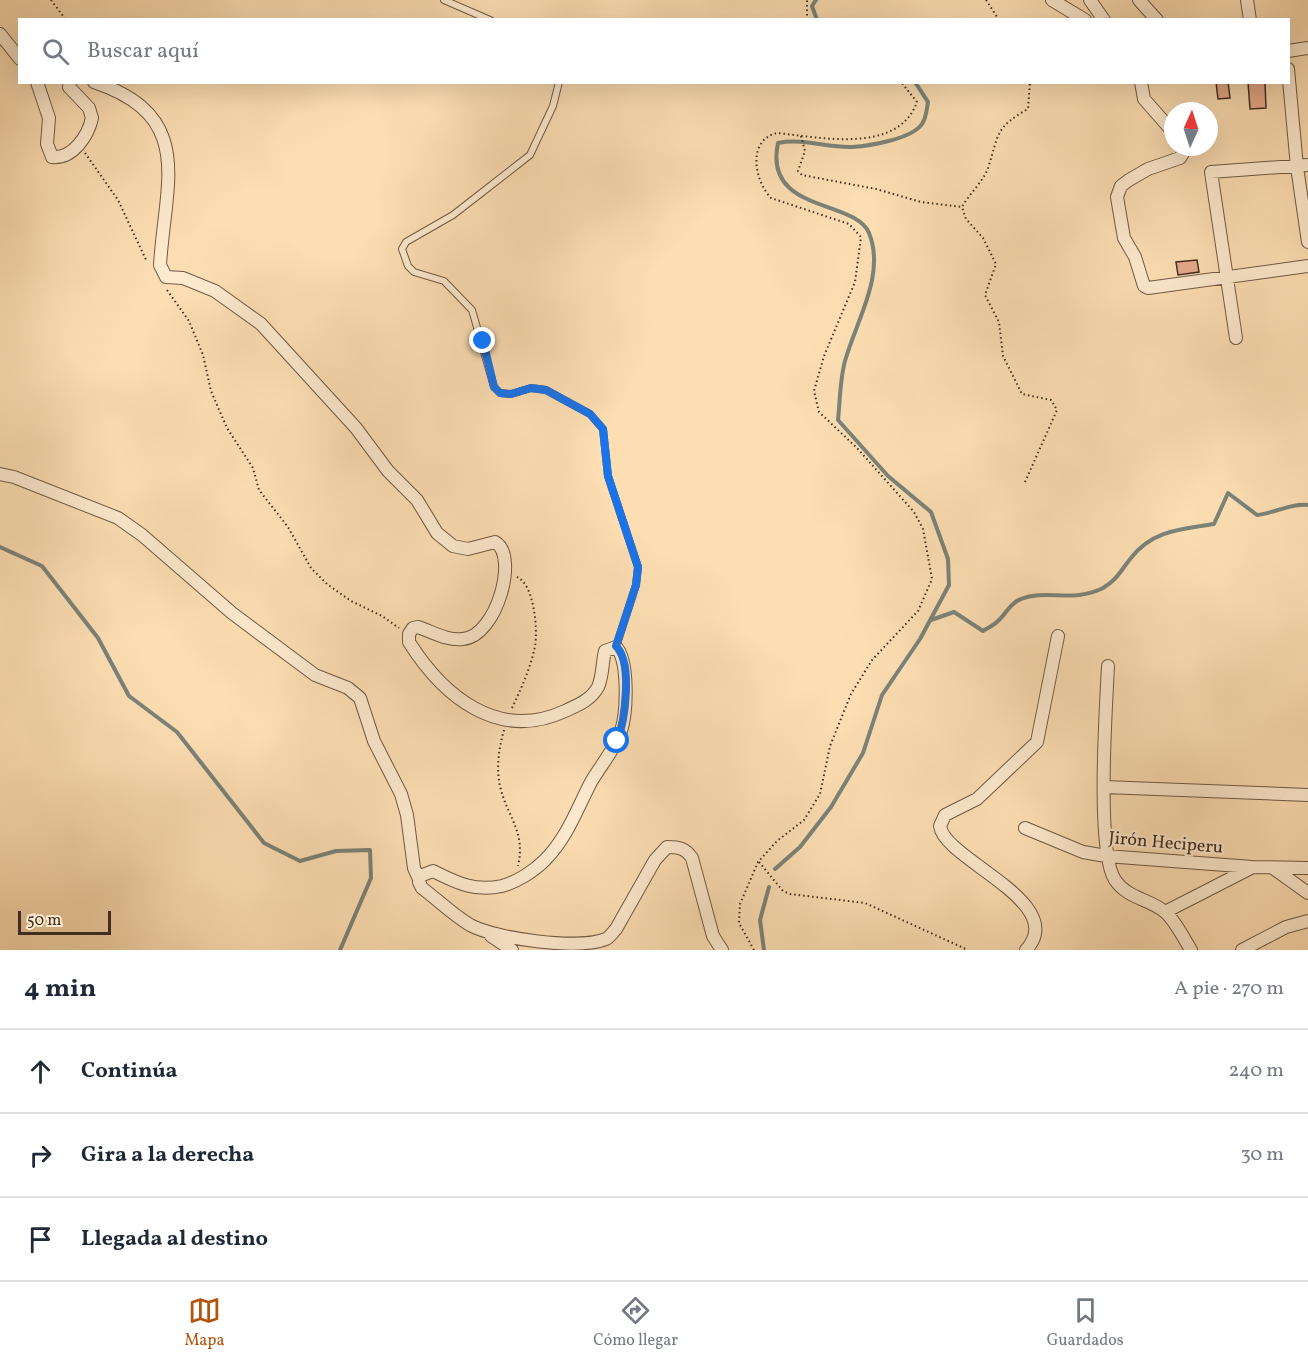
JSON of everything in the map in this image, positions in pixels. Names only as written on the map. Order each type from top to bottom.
[{"type":"street","points":[[1052,0],[1082,18]]},
{"type":"street","points":[[1090,0],[1103,18]]},
{"type":"street","points":[[1139,0],[1155,18]]},
{"type":"street","points":[[1247,0],[1250,18]]},
{"type":"street","points":[[0,34],[18,56]]},
{"type":"street","points":[[1290,51],[1308,48]]},
{"type":"street","points":[[1290,82],[1303,166],[1308,242]]},
{"type":"street","points":[[38,84],[49,118],[48,152],[52,157],[58,157],[79,144],[91,124],[92,114],[69,87],[70,84]]},
{"type":"street","points":[[98,84],[140,107],[152,116],[162,131],[167,146],[169,185],[160,265],[166,277],[183,279],[215,291],[261,324],[356,428],[388,471],[417,500],[437,533],[453,546],[468,549],[495,542],[500,545],[504,552],[504,576],[499,601],[494,617],[483,628],[472,637],[463,639],[448,639],[418,627],[413,628],[409,634],[409,642],[423,663],[455,698],[482,713],[501,719],[525,721],[559,714],[590,698],[597,688],[605,651],[616,646],[623,657],[624,721],[617,741],[560,843],[544,861],[526,874],[501,886],[483,888],[460,885],[433,871],[423,873],[419,879]]},
{"type":"street","points":[[1141,84],[1144,99],[1164,122]]},
{"type":"street","points":[[1182,156],[1180,159],[1148,169],[1121,186],[1117,197],[1124,238],[1136,257],[1142,284],[1148,288],[1308,266]]},
{"type":"street","points":[[1236,338],[1225,278],[1211,172],[1303,166]]},
{"type":"street","points":[[0,474],[14,477],[118,518],[142,535],[232,613],[315,675],[348,688],[360,698],[374,741],[401,794],[407,815],[414,868],[422,888],[470,925],[501,936],[560,944],[580,944],[608,938],[616,929],[655,860],[668,847],[677,847],[685,849],[692,858],[713,936],[722,950]]},
{"type":"street","points":[[1026,950],[1033,938],[1034,929],[1028,912],[1005,884],[956,849],[944,836],[940,826],[945,815],[977,799],[1037,742],[1058,636]]},
{"type":"street","points":[[1107,666],[1104,787],[1107,856],[1116,883],[1137,899],[1165,912],[1191,950]]},
{"type":"street","points":[[1104,787],[1308,795]]},
{"type":"street","name":"Jirón Heciperu","points":[[1025,828],[1083,852],[1107,856],[1252,867],[1308,868]]},
{"type":"street","points":[[1165,912],[1252,867]]},
{"type":"street","points":[[1272,867],[1308,893]]},
{"type":"street","points":[[1242,950],[1286,927],[1308,921]]},
{"type":"street","points":[[483,930],[512,950]]},
{"type":"lane","points":[[444,0],[484,18]]},
{"type":"lane","points":[[558,84],[553,106],[530,155],[453,215],[406,242],[402,249],[408,266],[414,272],[444,281],[472,310],[494,387],[500,393],[511,394],[531,388],[546,390],[590,414],[603,429],[608,476],[638,567],[636,585],[616,646]]},
{"type":"path","points":[[51,0],[64,18]]},
{"type":"path","points":[[807,0],[807,18]]},
{"type":"path","points":[[986,0],[998,18]]},
{"type":"path","points":[[754,950],[739,923],[740,904],[758,862],[777,841],[804,820],[820,794],[830,746],[851,694],[872,660],[918,611],[932,579],[923,529],[914,512],[857,448],[819,412],[813,391],[824,356],[855,282],[861,237],[849,224],[783,204],[767,194],[757,170],[760,143],[768,135],[777,133],[852,139],[889,133],[912,115],[917,102],[903,84]]},
{"type":"path","points":[[962,207],[987,169],[999,132],[1009,120],[1028,109],[1030,84]]},
{"type":"path","points":[[801,136],[805,151],[798,171],[801,175],[876,189],[921,202],[962,207]]},
{"type":"path","points":[[79,144],[118,200],[143,258],[149,265]]},
{"type":"path","points":[[962,207],[966,219],[983,238],[996,264],[985,295],[999,322],[1003,356],[1016,385],[1022,394],[1051,400],[1057,410],[1025,482]]},
{"type":"path","points":[[166,289],[189,321],[203,355],[211,391],[227,428],[253,468],[259,490],[288,527],[311,568],[327,584],[351,601],[409,634]]},
{"type":"path","points":[[758,862],[783,891],[790,894],[865,903],[890,913],[916,929],[968,950]]},
{"type":"building","points":[[1216,84],[1228,84],[1230,98],[1218,99]]},
{"type":"building","points":[[1248,84],[1265,84],[1266,108],[1250,109]]},
{"type":"building","points":[[1197,260],[1199,272],[1178,275],[1176,262]]},
{"type":"waterway","points":[[816,0],[812,6],[816,18]]},
{"type":"waterway","points":[[775,869],[800,847],[831,807],[863,753],[882,695],[920,639],[949,585],[948,559],[931,512],[888,476],[838,420],[845,361],[872,281],[874,265],[869,233],[860,222],[847,214],[813,202],[784,182],[777,166],[778,143],[797,142],[852,147],[900,138],[917,129],[926,113],[928,102],[916,84]]},
{"type":"waterway","points":[[931,620],[954,612],[983,631],[1021,599],[1040,595],[1081,595],[1103,588],[1115,578],[1139,549],[1158,536],[1191,527],[1214,524],[1228,493],[1257,515],[1295,505],[1308,505]]},
{"type":"waterway","points":[[0,547],[42,566],[98,638],[129,696],[177,732],[264,843],[300,861],[336,851],[370,850],[371,878],[340,950]]},
{"type":"waterway","points":[[764,950],[760,920],[769,887]]},
{"type":"route","points":[[483,341],[494,387],[500,393],[511,394],[531,388],[546,390],[590,414],[603,429],[608,476],[638,567],[636,585],[616,646],[623,657],[625,688],[624,721],[617,741]]}]
